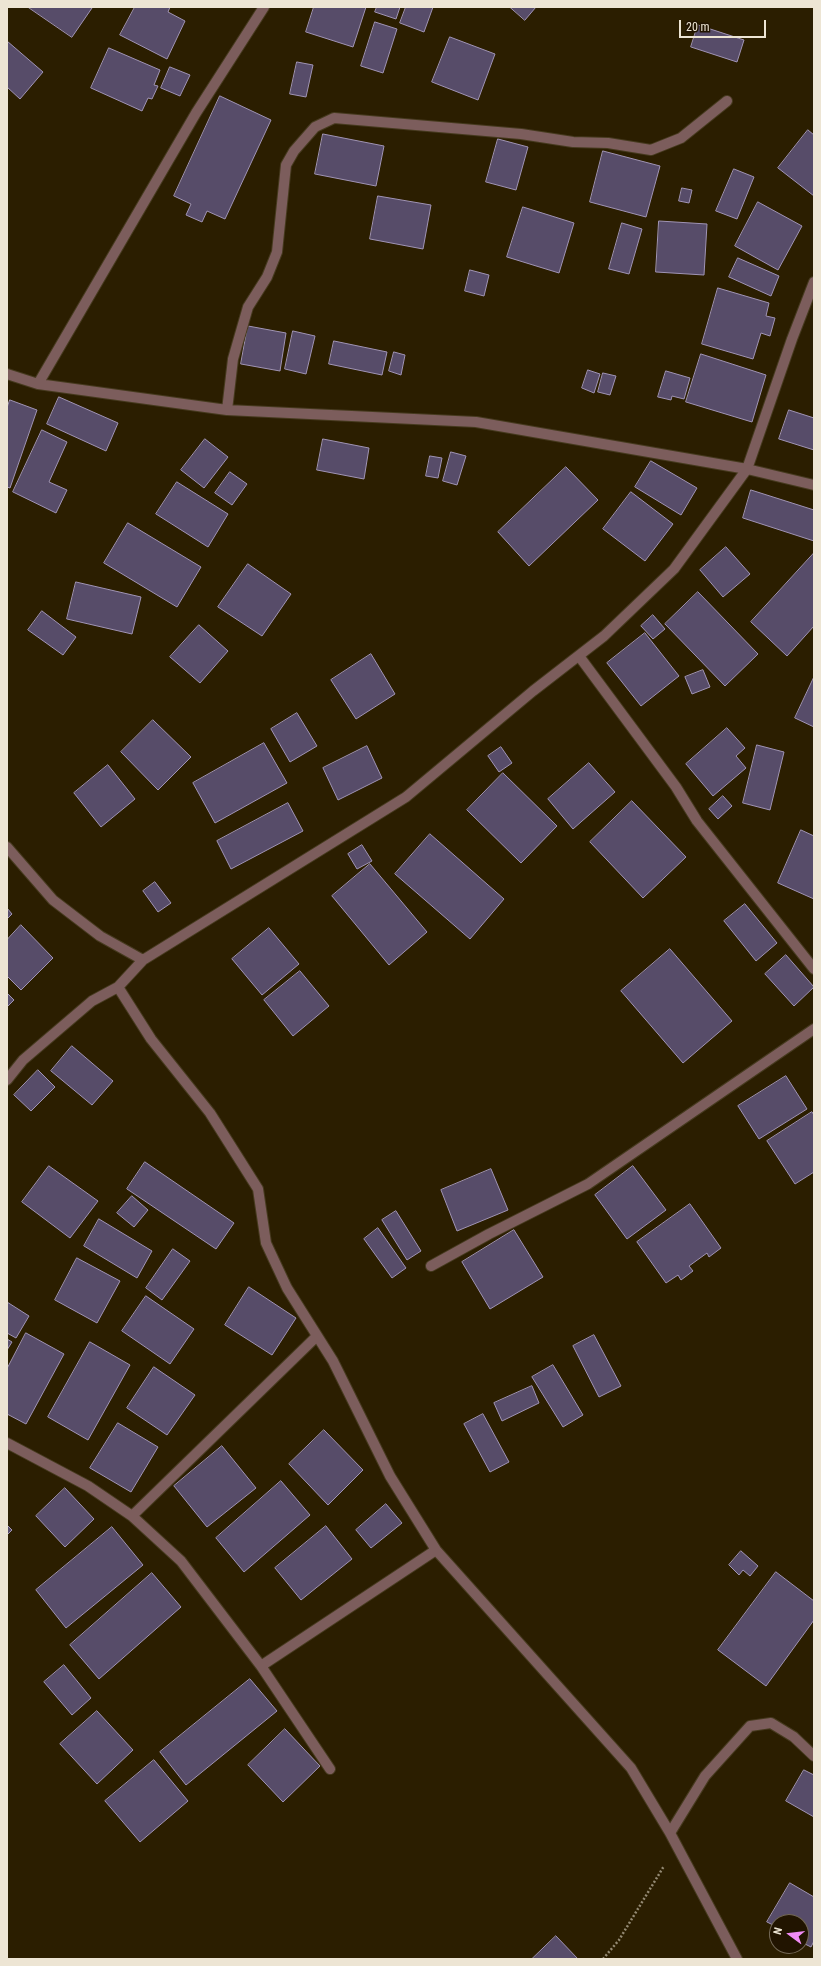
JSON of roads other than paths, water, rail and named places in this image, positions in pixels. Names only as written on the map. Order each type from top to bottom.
[{"type":"street","points":[[38,384],[196,113],[264,7]]},
{"type":"street","points":[[227,410],[233,359],[248,307],[267,277],[277,252],[286,165],[294,151],[315,127],[334,118],[521,134],[573,142],[608,143],[651,150],[681,138],[727,101]]},
{"type":"street","points":[[7,1080],[23,1060],[92,1001],[118,987],[143,960],[406,797],[533,691],[604,636],[674,570],[747,468],[792,339],[814,282]]},
{"type":"street","points":[[7,374],[38,384],[227,410],[476,422],[747,468],[814,485]]},
{"type":"street","points":[[579,656],[676,787],[697,821],[812,962]]},
{"type":"street","points":[[7,847],[53,900],[100,936],[143,960]]},
{"type":"street","points":[[118,987],[152,1040],[210,1113],[258,1189],[266,1243],[287,1288],[333,1361],[390,1476],[436,1550],[631,1768],[670,1833],[736,1959]]},
{"type":"street","points":[[431,1266],[489,1234],[588,1184],[814,1029]]},
{"type":"street","points":[[132,1516],[317,1336]]},
{"type":"street","points":[[7,1443],[88,1486],[132,1516],[181,1561],[261,1666],[330,1769]]},
{"type":"street","points":[[261,1666],[436,1550]]},
{"type":"street","points":[[670,1833],[705,1776],[750,1726],[771,1723],[794,1737],[814,1756]]}]
